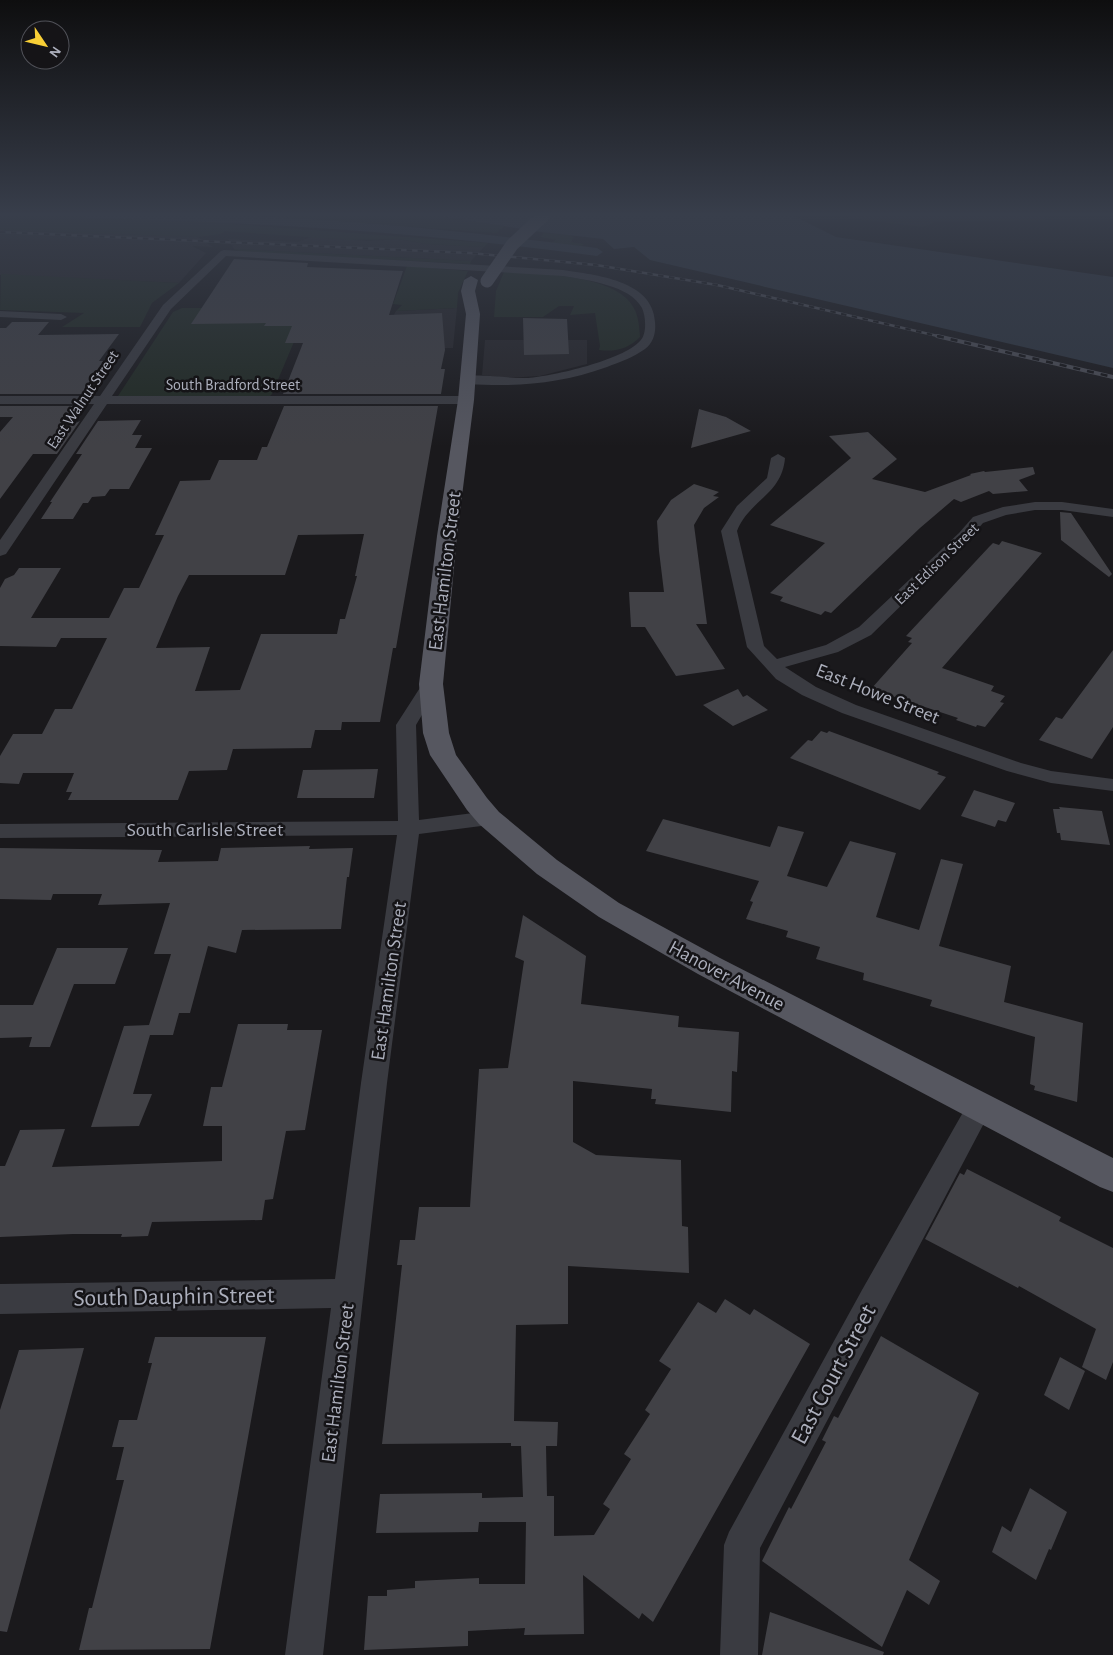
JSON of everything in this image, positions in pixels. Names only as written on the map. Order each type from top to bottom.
[{"type":"main road","points":[[468,292],[473,314]]},
{"type":"main road","points":[[473,314],[482,292]]},
{"type":"main road","name":"East Hamilton Street","points":[[431,684],[447,536],[467,390],[473,314]]},
{"type":"main road","name":"Hanover Avenue","points":[[431,684],[432,711],[443,755],[489,818],[547,867],[609,910],[709,966],[1113,1176]]},
{"type":"street","name":"East Walnut Street","points":[[0,551],[167,306],[182,292]]},
{"type":"street","name":"South Bradford Street","points":[[0,400],[103,400],[467,390],[568,374],[593,367],[638,349],[648,340],[651,330],[647,307],[630,292]]},
{"type":"street","points":[[0,314],[61,317]]},
{"type":"street","name":"East Howe Street","points":[[778,458],[778,470],[772,482],[736,516],[729,531],[756,647],[782,675],[809,691],[849,709],[930,738],[1051,777],[1113,785]]},
{"type":"street","name":"East Edison Street","points":[[773,665],[818,654],[841,646],[865,631],[964,536],[978,520],[1003,511],[1035,506],[1062,506],[1113,513]]},
{"type":"street","name":"East Hamilton Street","points":[[304,1655],[348,1293],[409,828],[406,725],[431,684]]},
{"type":"street","name":"South Carlisle Street","points":[[0,831],[409,828],[489,818]]},
{"type":"street","name":"East Court Street","points":[[739,1655],[742,1545],[873,1300],[979,1108]]},
{"type":"street","name":"South Dauphin Street","points":[[0,1299],[348,1293]]},
{"type":"shaded area","points":[[0,292],[167,292],[152,303],[140,327],[62,327],[84,313],[0,310]]},
{"type":"shaded area","points":[[397,292],[458,292],[457,308],[396,311],[402,305],[393,304]]},
{"type":"shaded area","points":[[496,292],[618,292],[630,302],[635,311],[640,337],[621,349],[599,350],[595,313],[570,315],[574,306],[559,306],[543,317],[494,317]]},
{"type":"shaded area","points":[[788,292],[1113,292],[1113,368]]},
{"type":"shaded area","points":[[182,308],[301,308],[307,311],[270,396],[119,397],[173,312]]},
{"type":"shaded area","points":[[457,308],[453,348],[392,349],[377,345],[396,311]]},
{"type":"shaded area","points":[[485,340],[587,340],[587,364],[540,376],[507,378],[482,375]]},
{"type":"building","points":[[212,292],[396,292],[389,315],[442,313],[445,350],[441,369],[445,369],[441,394],[283,394],[303,343],[285,343],[292,326],[264,326],[266,323],[191,324]]},
{"type":"building","points":[[523,318],[567,319],[569,354],[524,355]]},
{"type":"building","points":[[12,322],[49,322],[38,335],[119,334],[99,361],[110,361],[85,394],[0,394],[0,328],[6,328]]},
{"type":"building","points":[[0,406],[76,406],[58,431],[80,421],[57,454],[33,454],[0,499],[0,432],[13,417],[0,417]]},
{"type":"building","points":[[284,406],[438,406],[396,648],[393,648],[380,722],[342,722],[341,730],[315,730],[311,748],[233,749],[227,770],[189,771],[178,800],[68,800],[72,792],[66,792],[74,773],[23,773],[19,784],[0,783],[0,756],[13,734],[42,734],[55,709],[72,709],[107,638],[61,638],[56,647],[0,646],[0,588],[5,579],[14,575],[19,568],[61,568],[31,618],[109,618],[124,588],[139,588],[164,535],[155,535],[180,481],[210,480],[219,460],[257,460],[262,447],[267,447]],"holes":[[[364,534],[355,576],[357,576],[345,619],[340,619],[337,634],[261,634],[240,690],[195,691],[210,647],[156,648],[189,575],[285,575],[298,535]]]},
{"type":"building","points":[[699,409],[726,417],[751,431],[691,448]]},
{"type":"building","points":[[141,420],[132,435],[142,435],[135,448],[152,448],[129,489],[110,489],[105,496],[92,497],[88,503],[83,503],[73,519],[41,519],[82,454],[76,454],[98,421]]},
{"type":"building","points":[[868,432],[897,459],[872,479],[925,492],[970,474],[984,471],[1033,467],[1035,474],[1019,480],[1028,491],[993,494],[989,491],[961,502],[954,499],[920,528],[831,613],[825,611],[821,615],[780,601],[783,597],[770,593],[825,543],[770,525],[851,458],[829,436]]},
{"type":"building","points":[[694,484],[719,492],[713,496],[719,497],[704,508],[694,525],[707,624],[696,624],[725,669],[676,676],[645,627],[631,627],[629,592],[664,592],[657,521],[671,500]]},
{"type":"building","points":[[1060,512],[1071,513],[1112,574],[1109,577],[1061,540]]},
{"type":"building","points":[[1002,541],[1042,553],[942,668],[994,686],[991,691],[1005,696],[1000,702],[1004,703],[985,727],[977,725],[976,727],[956,720],[958,718],[871,689],[912,643],[908,642],[912,638],[906,636],[993,543],[999,545]]},
{"type":"building","points":[[1113,650],[1113,727],[1092,759],[1039,740],[1056,717],[1062,719]]},
{"type":"building","points":[[738,689],[743,697],[747,695],[768,710],[733,726],[703,705]]},
{"type":"building","points":[[821,731],[827,733],[829,731],[939,772],[937,774],[946,777],[920,810],[790,758],[808,740],[812,741]]},
{"type":"building","points":[[378,769],[374,798],[297,798],[303,770]]},
{"type":"building","points":[[974,790],[1015,803],[1006,822],[998,820],[995,827],[961,816]]},
{"type":"building","points":[[1059,807],[1102,811],[1110,845],[1061,840],[1060,833],[1057,833],[1053,809],[1060,809]]},
{"type":"building","points":[[663,819],[770,847],[778,826],[804,832],[787,876],[827,887],[850,841],[896,853],[876,917],[919,930],[941,859],[963,864],[939,946],[1011,966],[1004,1002],[1083,1023],[1077,1102],[1034,1090],[1035,1086],[1030,1084],[1035,1037],[930,1006],[932,1000],[863,980],[864,973],[816,959],[820,947],[786,937],[788,931],[746,919],[753,902],[750,901],[759,881],[646,851]]},
{"type":"building","points":[[310,846],[309,849],[353,848],[349,877],[347,877],[341,929],[242,930],[236,953],[208,946],[190,1013],[179,1013],[173,1035],[150,1035],[133,1094],[152,1094],[139,1126],[91,1127],[124,1026],[149,1025],[171,954],[154,954],[170,903],[98,905],[102,894],[53,894],[51,900],[0,899],[0,848],[162,850],[158,862],[218,861],[221,848]]},
{"type":"building","points":[[523,915],[586,956],[581,1004],[679,1016],[678,1027],[739,1032],[737,1072],[732,1071],[731,1112],[655,1104],[656,1099],[651,1099],[652,1089],[573,1081],[573,1142],[596,1155],[681,1160],[682,1226],[688,1227],[689,1273],[568,1266],[568,1324],[516,1325],[514,1421],[558,1422],[557,1446],[546,1446],[547,1496],[554,1496],[554,1536],[594,1535],[610,1509],[603,1504],[631,1459],[624,1454],[650,1414],[645,1410],[671,1369],[659,1361],[698,1302],[716,1313],[725,1299],[750,1315],[754,1309],[810,1344],[653,1622],[642,1613],[639,1619],[583,1575],[584,1634],[524,1635],[525,1628],[468,1631],[468,1646],[364,1650],[368,1596],[387,1596],[387,1590],[415,1588],[415,1581],[479,1578],[479,1584],[525,1584],[526,1522],[479,1522],[478,1532],[376,1533],[380,1494],[482,1493],[482,1498],[523,1497],[521,1446],[511,1446],[511,1443],[382,1444],[402,1265],[397,1265],[400,1240],[415,1240],[419,1207],[470,1207],[479,1069],[508,1068],[524,961],[515,957]]},
{"type":"building","points":[[57,948],[128,948],[115,984],[74,984],[50,1047],[29,1047],[32,1037],[0,1038],[0,1005],[33,1005]]},
{"type":"building","points":[[238,1024],[288,1024],[287,1030],[322,1030],[305,1130],[286,1131],[273,1199],[265,1200],[262,1220],[152,1222],[148,1236],[121,1237],[122,1234],[73,1234],[0,1237],[0,1166],[5,1166],[20,1130],[65,1129],[52,1167],[222,1161],[222,1126],[203,1126],[211,1087],[222,1087]]},
{"type":"building","points":[[967,1169],[1061,1217],[1059,1221],[1113,1248],[1113,1362],[1106,1380],[1082,1367],[1096,1329],[1019,1286],[1018,1288],[925,1239],[960,1173],[964,1175]]},
{"type":"building","points":[[881,1336],[979,1393],[909,1560],[940,1581],[929,1605],[907,1590],[882,1647],[762,1561],[789,1507],[791,1509],[826,1442],[822,1440],[834,1416],[838,1418]]},
{"type":"building","points":[[155,1337],[266,1337],[210,1649],[79,1650],[89,1608],[92,1608],[124,1480],[116,1480],[124,1447],[112,1447],[119,1420],[137,1420],[152,1363],[148,1363]]},
{"type":"building","points":[[84,1348],[7,1632],[0,1631],[0,1410],[19,1350]]},
{"type":"building","points":[[1060,1357],[1085,1371],[1069,1410],[1044,1395]]},
{"type":"building","points":[[1030,1488],[1067,1512],[1036,1580],[992,1552],[1002,1526],[1011,1532]]},
{"type":"building","points":[[770,1612],[884,1652],[883,1655],[762,1655]]},
{"type":"railway","points":[[748,292],[942,337]]},
{"type":"railway","points":[[937,336],[1113,377]]}]
